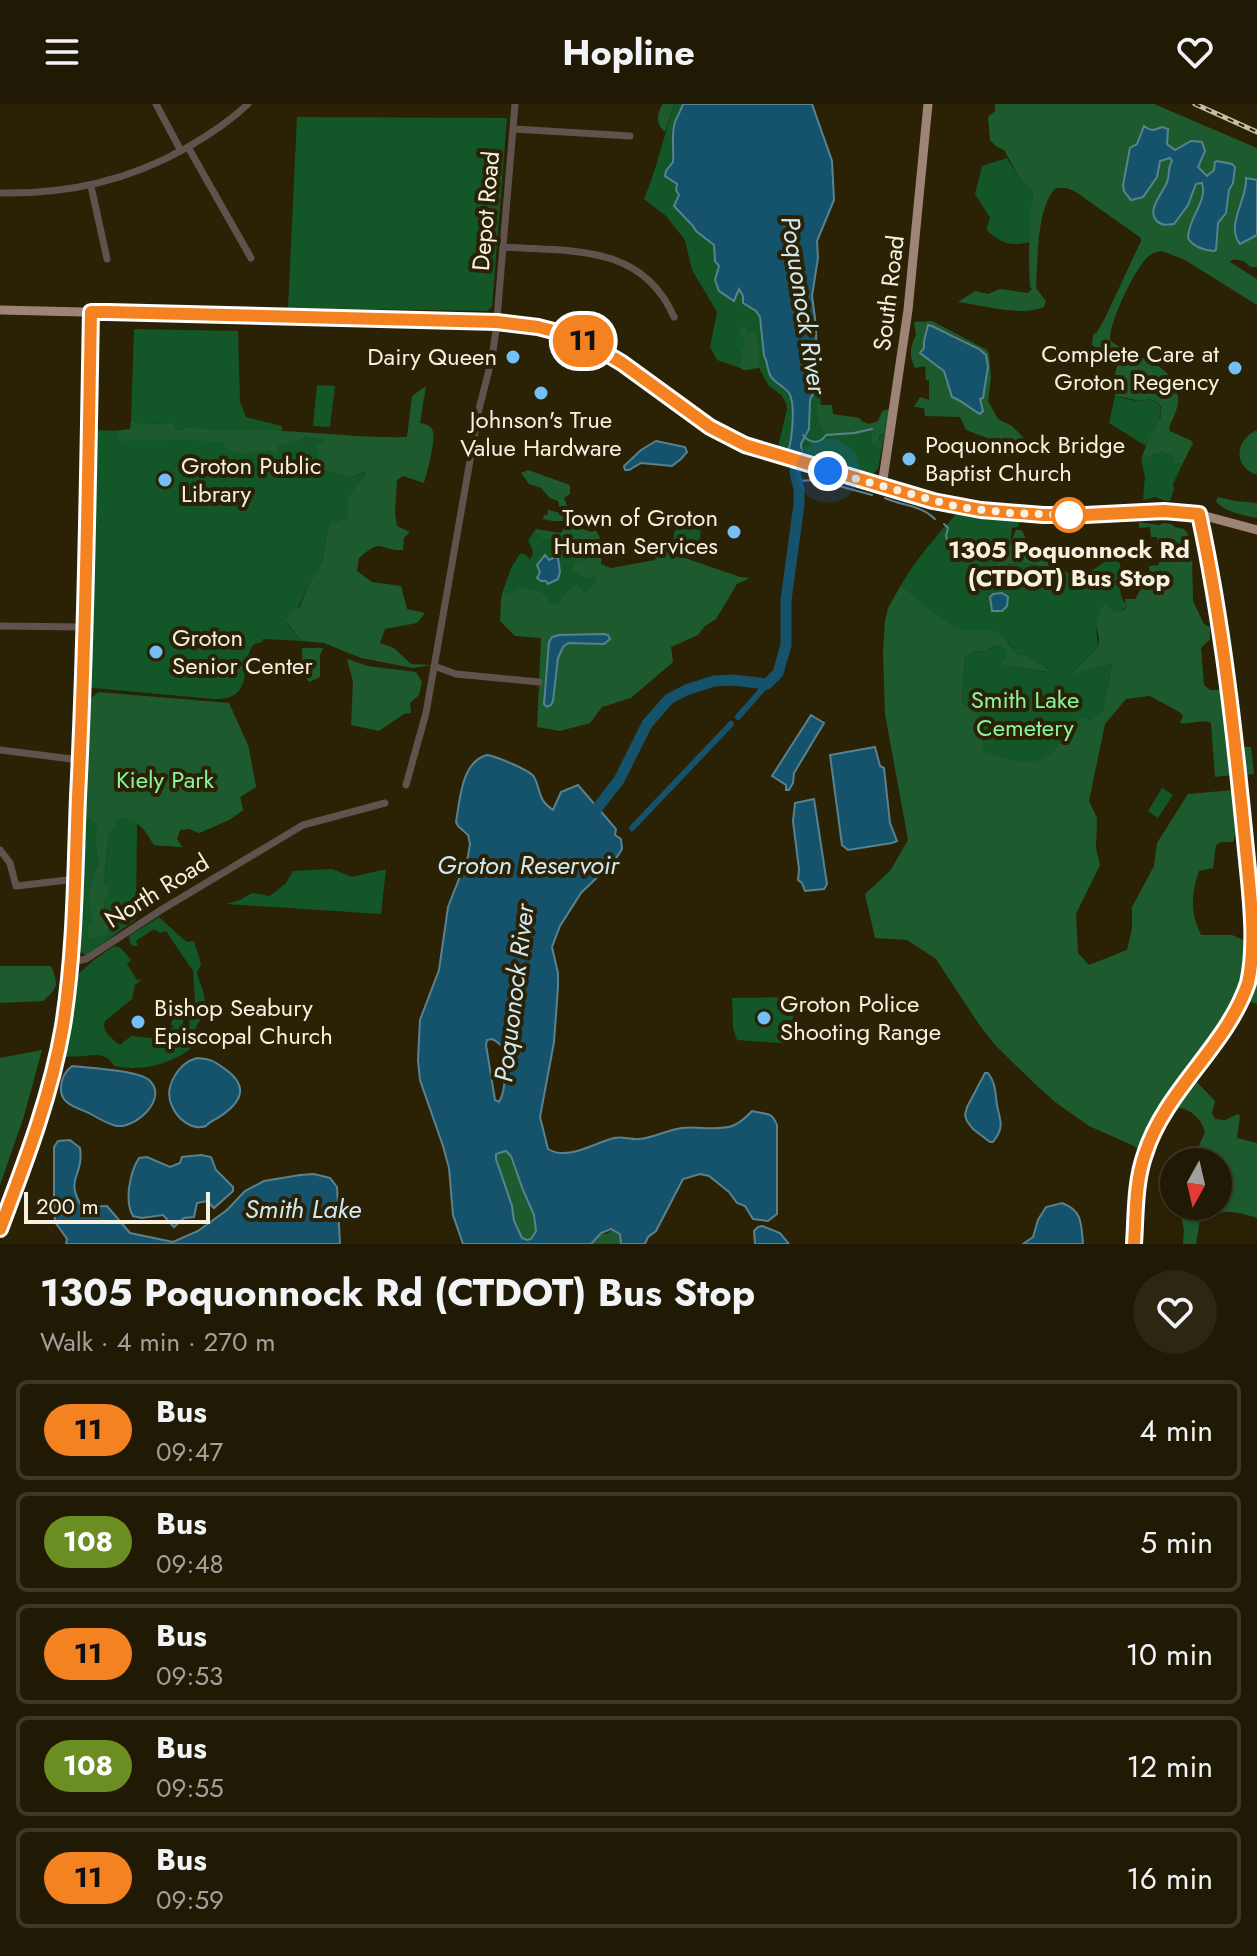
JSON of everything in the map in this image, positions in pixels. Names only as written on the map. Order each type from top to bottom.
[{"type":"main road","name":"South Road","points":[[882,486],[908,310],[928,104]]},
{"type":"main road","points":[[0,310],[497,322],[538,327],[590,344],[622,363],[718,432],[745,445],[947,505],[1010,513],[1085,515],[1164,511],[1199,514],[1257,530]]},
{"type":"main road","points":[[0,1229],[46,1099],[72,962],[91,312]]},
{"type":"street","points":[[156,104],[251,258]]},
{"type":"street","points":[[0,193],[61,191],[91,186],[140,171],[208,135],[248,104]]},
{"type":"street","name":"Depot Road","points":[[497,322],[515,104]]},
{"type":"street","points":[[514,129],[630,136]]},
{"type":"street","points":[[91,186],[107,259]]},
{"type":"street","points":[[503,247],[599,254],[617,259],[657,288],[667,300],[674,317]]},
{"type":"street","points":[[406,785],[422,731],[497,322]]},
{"type":"street","points":[[1134,1244],[1139,1177],[1145,1153],[1164,1115],[1231,1020],[1241,1002],[1253,962],[1250,896],[1227,674],[1199,514]]},
{"type":"street","points":[[0,626],[84,627]]},
{"type":"street","points":[[434,666],[456,674],[539,682]]},
{"type":"street","points":[[0,750],[80,760]]},
{"type":"street","name":"North Road","points":[[72,962],[86,959],[303,825],[385,803]]},
{"type":"street","points":[[0,850],[10,863],[16,886],[76,879]]},
{"type":"green space","points":[[663,104],[674,104],[665,132],[658,119]]},
{"type":"green space","points":[[674,104],[683,104],[672,137],[673,162],[665,176],[677,184],[679,195],[674,206],[696,231],[714,245],[715,261],[719,266],[716,283],[719,291],[734,301],[739,288],[744,303],[760,317],[769,373],[791,398],[793,422],[788,452],[778,447],[786,403],[769,386],[759,368],[746,370],[717,360],[710,347],[717,312],[692,270],[685,240],[666,216],[644,199]]},
{"type":"green space","points":[[995,104],[1154,104],[1257,148],[1257,180],[1246,178],[1247,188],[1240,205],[1235,235],[1242,243],[1257,235],[1257,267],[1250,267],[1240,260],[1230,262],[1257,279],[1257,305],[1185,260],[1162,251],[1149,256],[1137,271],[1118,308],[1111,332],[1110,340],[1170,376],[1178,402],[1170,431],[1193,443],[1183,463],[1173,463],[1172,456],[1161,452],[1141,460],[1161,416],[1161,407],[1150,399],[1141,401],[1115,396],[1114,378],[1118,362],[1092,345],[1093,335],[1105,318],[1141,238],[1076,192],[1056,188],[1045,208],[1039,235],[1036,288],[1046,301],[1044,307],[1014,311],[958,302],[975,291],[988,294],[1000,289],[1028,293],[1032,289],[1029,252],[1033,193],[1021,181],[1004,150],[990,140],[988,117],[995,111]],"holes":[[[1143,128],[1154,131],[1160,128],[1168,136],[1167,146],[1201,159],[1198,167],[1208,176],[1214,170],[1215,162],[1235,167],[1226,213],[1218,223],[1218,238],[1212,251],[1197,246],[1188,229],[1201,200],[1202,183],[1196,184],[1178,219],[1167,225],[1163,187],[1168,178],[1170,158],[1160,160],[1143,197],[1133,200],[1123,185],[1130,148],[1138,142]]]},
{"type":"green space","points":[[297,117],[507,118],[492,307],[487,311],[288,308]]},
{"type":"green space","points":[[1007,158],[1021,181],[1033,193],[1030,242],[1006,243],[986,230],[990,218],[975,194],[982,166]]},
{"type":"green space","points":[[932,321],[987,350],[991,378],[988,401],[998,419],[1012,426],[1025,439],[1025,452],[966,430],[960,417],[925,416],[924,408],[914,407],[920,397],[929,400],[929,381],[926,380],[925,366],[915,368],[912,359],[911,347],[916,335],[914,322]],"holes":[[[930,325],[970,344],[986,358],[983,398],[972,410],[944,371],[920,354],[924,348],[926,328]]]},
{"type":"green space","points":[[741,326],[747,328],[746,333],[755,330],[759,367],[741,369],[742,349],[746,346],[739,329]]},
{"type":"green space","points":[[134,329],[238,331],[240,402],[246,417],[282,426],[282,431],[210,431],[185,427],[181,430],[174,429],[171,423],[146,424],[131,420]]},
{"type":"green space","points":[[817,380],[821,405],[818,405],[836,435],[868,431],[882,445],[879,440],[890,409],[878,468],[872,476],[802,456],[802,445],[809,427],[810,403]]},
{"type":"green space","points":[[317,385],[335,386],[330,427],[313,426]]},
{"type":"green space","points":[[426,386],[420,423],[431,427],[433,440],[424,483],[403,476],[397,480],[397,526],[410,532],[404,538],[403,550],[377,546],[359,558],[357,571],[372,582],[401,586],[407,609],[425,613],[417,623],[385,629],[380,643],[394,648],[411,664],[431,665],[413,668],[361,658],[324,643],[302,641],[286,622],[290,610],[299,608],[322,563],[329,524],[349,517],[347,501],[366,475],[365,472],[351,479],[320,470],[317,446],[324,438],[306,437],[287,445],[278,444],[277,454],[271,450],[244,454],[232,451],[221,442],[119,441],[116,431],[130,429],[131,420],[146,424],[171,423],[175,429],[181,430],[185,427],[407,437],[412,396]]},
{"type":"green space","points":[[1115,396],[1138,401],[1150,399],[1159,404],[1158,422],[1146,446],[1109,423]]},
{"type":"green space","points":[[817,405],[832,405],[833,414],[860,418],[869,424],[878,421],[882,411],[890,409],[884,432],[880,435],[882,445],[878,448],[872,443],[868,431],[829,437],[818,419]]},
{"type":"green space","points":[[94,428],[278,436],[293,441],[325,437],[320,470],[351,479],[366,472],[358,483],[349,517],[329,524],[322,563],[298,608],[286,623],[302,641],[263,639],[254,644],[249,652],[244,679],[236,694],[214,699],[82,687]]},
{"type":"green space","points":[[1255,431],[1257,475],[1244,466],[1240,454],[1244,441]]},
{"type":"green space","points":[[1161,452],[1172,456],[1174,462],[1183,463],[1173,484],[1170,501],[1155,497],[1143,500],[1145,477],[1141,460]]},
{"type":"green space","points":[[528,470],[570,485],[570,494],[564,498],[581,528],[591,532],[596,530],[600,538],[597,544],[602,554],[601,564],[611,568],[655,560],[659,549],[750,578],[737,584],[716,619],[698,635],[671,647],[673,662],[631,698],[602,707],[590,723],[560,731],[537,727],[541,638],[515,636],[500,621],[501,599],[503,591],[511,593],[520,586],[542,592],[553,605],[558,605],[574,585],[578,585],[584,593],[596,579],[572,570],[577,559],[585,563],[582,545],[542,539],[542,535],[533,533],[536,529],[561,533],[567,521],[543,519],[548,510],[561,513],[558,501],[550,498],[541,488],[529,484],[521,473]]},
{"type":"green space","points":[[1218,497],[1257,503],[1257,518],[1224,508],[1216,501]]},
{"type":"green space","name":"Smith Lake Cemetery","points":[[956,513],[1021,519],[1018,527],[1012,528],[1010,544],[996,561],[997,566],[1026,563],[1080,575],[1098,567],[1108,558],[1119,562],[1120,591],[1127,607],[1120,611],[1107,605],[1096,627],[1098,647],[1070,674],[1112,662],[1103,712],[1090,720],[1080,718],[1072,724],[1054,752],[1044,759],[1018,761],[982,751],[984,732],[962,704],[965,656],[969,654],[988,650],[995,645],[1006,651],[1001,665],[1047,672],[1044,666],[1026,655],[1015,654],[1009,643],[995,630],[972,632],[950,624],[901,585]]},
{"type":"green space","points":[[683,515],[702,518],[699,550],[673,545],[674,533]]},
{"type":"green space","points":[[1139,522],[1164,523],[1184,529],[1188,534],[1193,601],[1204,624],[1210,627],[1210,639],[1201,648],[1204,685],[1210,690],[1224,690],[1232,775],[1215,777],[1211,723],[1180,723],[1181,713],[1150,696],[1126,699],[1105,724],[1089,801],[1097,818],[1096,848],[1100,865],[1076,914],[1078,953],[1089,965],[1127,950],[1132,929],[1132,907],[1154,866],[1157,843],[1188,794],[1233,790],[1233,842],[1216,845],[1213,868],[1199,871],[1194,888],[1193,911],[1201,935],[1232,935],[1257,946],[1257,1004],[1248,1001],[1195,1080],[1215,1101],[1212,1113],[1215,1119],[1225,1120],[1238,1114],[1237,1138],[1257,1143],[1257,1218],[1232,1213],[1232,1148],[1198,1148],[1205,1132],[1188,1110],[1179,1108],[1148,1158],[1134,1146],[1089,1126],[1055,1102],[995,1045],[936,959],[907,940],[875,938],[865,894],[890,871],[908,840],[885,714],[883,650],[888,608],[901,585],[930,610],[954,625],[970,631],[997,631],[1016,654],[1026,655],[1049,672],[1000,665],[1006,651],[995,645],[986,651],[965,656],[962,703],[979,717],[983,751],[1018,761],[1036,761],[1052,753],[1065,731],[1080,717],[1090,720],[1103,711],[1112,663],[1069,675],[1098,647],[1096,627],[1102,606],[1120,611],[1127,608],[1125,599],[1135,599],[1150,573],[1149,566],[1159,565],[1157,537],[1151,537],[1150,527],[1139,528]]},
{"type":"green space","points":[[1016,530],[1023,533],[1029,551],[1072,575],[1025,563],[997,566],[996,561],[1010,544]]},
{"type":"green space","points":[[533,533],[542,535],[542,539],[582,544],[585,564],[596,579],[589,590],[584,593],[578,585],[574,585],[563,595],[559,605],[553,605],[542,592],[503,591],[520,554],[530,559],[532,557],[528,541]]},
{"type":"green space","points":[[302,648],[323,648],[320,677],[309,682],[303,673]]},
{"type":"green space","points":[[347,659],[368,666],[416,672],[422,682],[419,695],[410,703],[411,713],[404,714],[379,731],[351,725],[353,682]]},
{"type":"green space","name":"Kiely Park","points":[[98,692],[229,703],[248,745],[256,787],[240,797],[243,810],[229,820],[199,833],[180,830],[177,839],[182,847],[154,845],[140,826],[118,818],[109,832],[104,884],[110,887],[103,919],[109,923],[107,932],[89,938],[88,926],[92,923],[89,895],[99,864],[95,844],[98,825],[84,815],[89,700]]},
{"type":"green space","name":"Kiely Park","points":[[203,729],[202,747],[248,745],[256,787],[240,797],[243,810],[229,820],[199,833],[180,829],[177,839],[182,847],[154,845],[137,823],[136,919],[85,955],[79,945],[83,844],[79,844],[81,730]],"holes":[[[95,845],[108,845],[104,885],[109,894],[105,899],[103,920],[92,924],[94,872],[99,864]]]},
{"type":"green space","points":[[1240,747],[1251,747],[1254,774],[1245,775]]},
{"type":"green space","points":[[1162,788],[1173,795],[1158,818],[1148,811]]},
{"type":"green space","points":[[332,869],[352,877],[386,869],[381,914],[226,904],[252,893],[270,896],[286,883],[293,871]]},
{"type":"green space","points":[[159,917],[187,942],[194,941],[201,964],[197,973],[205,1004],[192,1046],[179,1056],[150,1066],[114,1066],[105,1057],[94,1055],[64,1057],[59,1066],[76,976],[114,946],[121,948],[131,960],[127,964],[137,980],[142,979],[135,985],[132,999],[105,1021],[108,1034],[120,1045],[131,1036],[161,1039],[162,1028],[173,1028],[173,1015],[183,1016],[183,1027],[189,1028],[190,1014],[196,1014],[193,971],[166,931],[160,933],[154,929],[136,941],[136,946],[130,942],[129,936]]},
{"type":"green space","points":[[0,966],[51,966],[56,986],[43,1001],[0,1003]]},
{"type":"green space","name":"Groton Police Shooting Range","points":[[795,997],[791,1044],[737,1040],[733,1028],[732,998]]},
{"type":"green space","points":[[42,1050],[24,1116],[0,1185],[0,1058]]},
{"type":"green space","points":[[506,1151],[511,1156],[534,1215],[537,1231],[531,1239],[522,1238],[514,1221],[496,1159],[496,1154]]},
{"type":"green space","points":[[1182,1220],[1200,1220],[1196,1244],[1183,1244]]},
{"type":"green space","points":[[614,1229],[620,1234],[621,1244],[591,1244],[601,1233],[606,1234]]},
{"type":"water","points":[[683,104],[812,104],[832,161],[834,200],[817,241],[818,258],[812,296],[817,386],[810,400],[809,429],[801,444],[802,456],[788,452],[793,422],[791,398],[769,373],[760,317],[743,303],[739,289],[734,301],[719,291],[715,280],[719,266],[715,261],[714,245],[696,231],[674,206],[679,195],[677,184],[665,176],[673,162],[674,127]]},
{"type":"water","points":[[1144,126],[1151,130],[1168,129],[1167,144],[1175,150],[1191,141],[1202,142],[1205,151],[1198,167],[1207,176],[1214,170],[1217,161],[1235,167],[1226,213],[1218,223],[1216,250],[1199,248],[1188,238],[1202,197],[1202,183],[1196,184],[1188,205],[1174,224],[1160,223],[1154,216],[1153,210],[1168,179],[1170,158],[1160,161],[1157,177],[1143,197],[1131,200],[1124,191],[1130,148],[1137,144]]},
{"type":"water","points":[[1246,178],[1257,180],[1257,235],[1240,244],[1235,228]]},
{"type":"water","points":[[928,325],[986,355],[988,367],[983,398],[980,399],[983,411],[980,414],[952,397],[944,371],[920,353],[924,348]]},
{"type":"water","points":[[656,441],[685,447],[687,452],[672,466],[641,463],[625,470],[624,466],[641,450]]},
{"type":"water","points":[[545,555],[549,560],[558,558],[560,572],[558,579],[548,584],[537,578],[540,572],[537,565]]},
{"type":"water","points":[[1002,593],[1008,597],[1007,606],[1002,611],[992,611],[990,597]]},
{"type":"water","points":[[604,634],[610,639],[604,644],[568,643],[563,647],[558,658],[553,701],[547,707],[544,704],[549,642],[559,635]]},
{"type":"water","points":[[811,715],[824,723],[794,773],[793,783],[786,790],[786,785],[772,776]]},
{"type":"water","points":[[875,747],[880,766],[884,768],[890,823],[897,841],[848,850],[842,845],[830,755]]},
{"type":"water","name":"Groton Reservoir","points":[[491,756],[531,774],[542,798],[553,810],[561,792],[578,785],[621,839],[622,849],[615,860],[581,893],[560,926],[552,947],[558,987],[554,1042],[540,1117],[548,1149],[572,1152],[620,1137],[636,1139],[682,1128],[732,1126],[752,1111],[768,1114],[777,1125],[777,1214],[768,1221],[753,1219],[745,1206],[737,1203],[729,1192],[709,1176],[700,1174],[683,1179],[656,1231],[645,1244],[621,1244],[620,1234],[611,1229],[601,1233],[591,1244],[463,1244],[453,1215],[449,1168],[420,1080],[418,1060],[420,1020],[439,970],[448,907],[470,844],[468,835],[456,822],[461,793],[467,773],[478,759]],"holes":[[[492,1039],[503,1048],[505,1056],[504,1087],[499,1102],[495,1100],[486,1045],[487,1040]],[[506,1151],[511,1156],[534,1215],[536,1231],[531,1239],[522,1238],[514,1221],[496,1159],[496,1154]]]},
{"type":"water","points":[[814,799],[827,884],[824,889],[805,891],[798,880],[793,821],[795,803]]},
{"type":"water","points":[[197,1058],[212,1061],[225,1069],[240,1089],[231,1108],[200,1127],[181,1119],[174,1111],[169,1092],[178,1071]]},
{"type":"water","points":[[72,1066],[144,1077],[155,1088],[152,1104],[133,1122],[117,1126],[106,1122],[69,1104],[63,1097],[62,1080]]},
{"type":"water","points":[[985,1073],[994,1084],[1000,1120],[999,1132],[993,1142],[973,1129],[965,1115]]},
{"type":"water","name":"Smith Lake","points":[[70,1140],[80,1148],[75,1189],[82,1207],[107,1206],[130,1233],[173,1242],[198,1231],[227,1210],[245,1191],[264,1181],[314,1174],[330,1178],[337,1187],[340,1244],[66,1244],[67,1239],[55,1222],[54,1147],[58,1141]]},
{"type":"water","points":[[147,1157],[170,1167],[180,1163],[182,1157],[211,1157],[216,1170],[233,1187],[233,1191],[214,1208],[207,1201],[197,1203],[194,1217],[184,1218],[174,1227],[163,1215],[133,1216],[129,1187],[139,1158]]},
{"type":"water","points":[[1062,1203],[1077,1214],[1083,1244],[1023,1244],[1033,1237],[1046,1207]]},
{"type":"water","points":[[762,1226],[780,1233],[789,1244],[755,1244],[754,1231]]},
{"type":"waterway","points":[[803,435],[815,442],[826,435],[872,429]]},
{"type":"waterway","name":"Poquonock River","points":[[591,816],[619,780],[647,724],[669,699],[714,681],[767,684],[778,673],[786,645],[786,600],[799,504],[795,473],[797,453]]},
{"type":"waterway","points":[[796,481],[817,480],[872,495]]},
{"type":"waterway","points":[[885,498],[918,508],[935,519]]},
{"type":"waterway","points":[[944,524],[948,528],[946,536],[949,547]]},
{"type":"waterway","points":[[738,717],[767,684]]},
{"type":"waterway","points":[[632,828],[731,724]]},
{"type":"railway","points":[[1195,104],[1257,132]]},
{"type":"bus line","name":"11","points":[[0,1229],[46,1099],[72,962],[81,744],[91,312],[108,312],[497,322],[538,327],[584,341],[601,350],[726,437],[783,458],[933,501],[981,510],[1043,515],[1164,511],[1199,514],[1227,674],[1250,896],[1253,962],[1241,1002],[1231,1020],[1164,1115],[1145,1153],[1139,1177],[1134,1244]]},
{"type":"place","name":"Dairy Queen","points":[[513,357]]},
{"type":"place","name":"Complete Care at Groton Regency","points":[[1235,368]]},
{"type":"place","name":"Johnson's True Value Hardware","points":[[541,393]]},
{"type":"place","name":"Poquonnock Bridge Baptist Church","points":[[909,459]]},
{"type":"place","name":"Groton Public Library","points":[[165,480]]},
{"type":"place","name":"1305 Poquonnock Rd (CTDOT) Bus Stop","points":[[1069,515]]},
{"type":"place","name":"Town of Groton Human Services","points":[[734,532]]},
{"type":"place","name":"Groton Senior Center","points":[[156,652]]},
{"type":"place","name":"Groton Police Shooting Range","points":[[764,1018]]},
{"type":"place","name":"Bishop Seabury Episcopal Church","points":[[138,1022]]},
{"type":"route","points":[[828,471],[958,507],[1069,515]]}]
